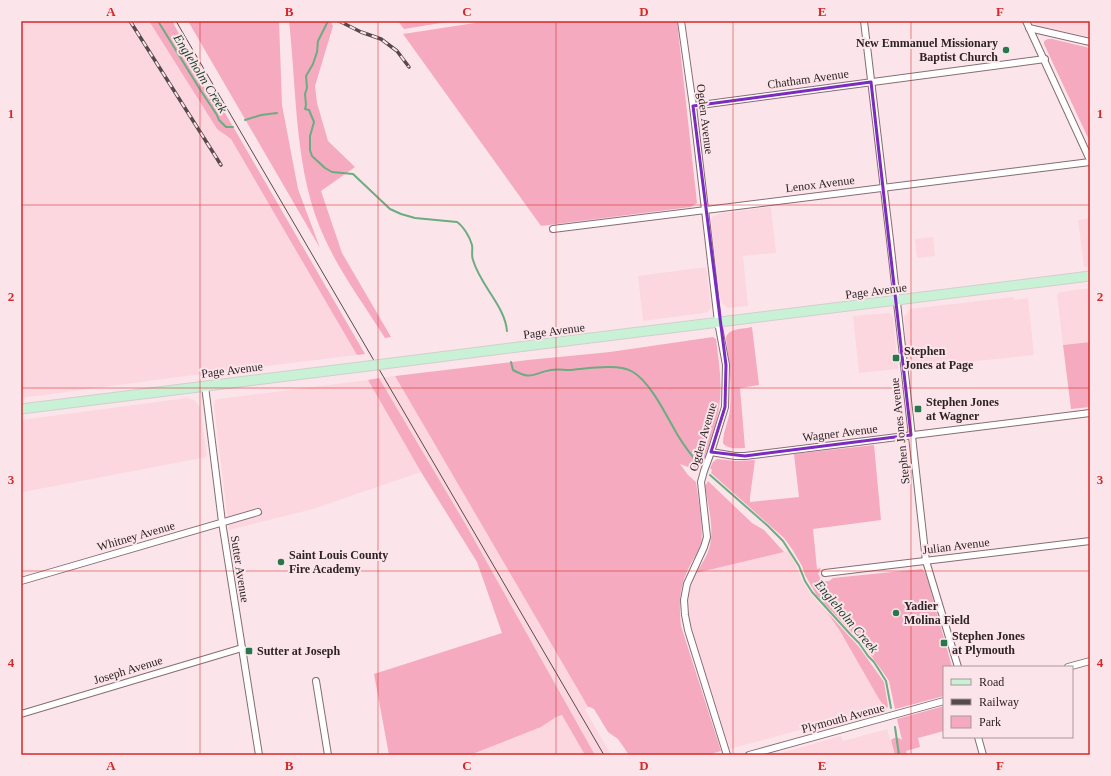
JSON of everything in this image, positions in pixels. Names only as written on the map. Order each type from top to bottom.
[{"type":"main road","name":"Page Avenue","points":[[21,409],[1090,276]]},
{"type":"street","name":"Ogden Avenue","points":[[680,21],[693,106],[718,322],[726,365],[725,407],[701,482],[707,537],[687,584],[684,600],[688,630],[727,755]]},
{"type":"street","name":"Stephen Jones Avenue","points":[[864,21],[926,561],[958,666]]},
{"type":"street","points":[[1026,21],[1088,151],[1090,161]]},
{"type":"street","points":[[1029,28],[1090,42]]},
{"type":"street","name":"Chatham Avenue","points":[[693,106],[1045,59]]},
{"type":"street","name":"Lenox Avenue","points":[[553,228],[1090,161]]},
{"type":"street","name":"Sutter Avenue","points":[[205,386],[222,522],[259,755]]},
{"type":"street","name":"Wagner Avenue","points":[[711,452],[745,456],[1090,413]]},
{"type":"street","name":"Whitney Avenue","points":[[21,581],[258,512]]},
{"type":"street","name":"Julian Avenue","points":[[825,573],[1090,540]]},
{"type":"street","name":"Joseph Avenue","points":[[21,714],[242,648]]},
{"type":"street","points":[[1072,666],[1090,661]]},
{"type":"street","points":[[316,681],[328,755]]},
{"type":"street","name":"Plymouth Avenue","points":[[748,755],[943,701]]},
{"type":"street","points":[[978,738],[983,755]]},
{"type":"highlighted area","points":[[871,82],[911,435],[745,456],[711,452],[725,407],[726,365],[693,106]]},
{"type":"shaded area","points":[[21,21],[149,21],[217,129],[231,139],[357,355],[21,398]]},
{"type":"shaded area","points":[[1032,21],[1090,21],[1090,37],[1038,26]]},
{"type":"shaded area","points":[[771,207],[776,253],[743,256],[748,306],[728,308],[722,303],[720,297],[711,221],[712,217],[721,213]]},
{"type":"shaded area","points":[[1090,218],[1090,267],[1084,267],[1078,220]]},
{"type":"shaded area","points":[[933,237],[935,256],[917,258],[915,239]]},
{"type":"shaded area","points":[[706,267],[711,307],[709,311],[704,313],[643,321],[638,276]]},
{"type":"shaded area","points":[[1090,288],[1090,342],[1063,345],[1057,295],[1060,292]]},
{"type":"shaded area","points":[[1013,297],[1014,300],[1028,298],[1034,355],[908,368],[904,317],[910,309]]},
{"type":"shaded area","points":[[891,314],[893,318],[898,369],[859,373],[853,316]]},
{"type":"shaded area","points":[[395,376],[588,707],[585,709],[611,755],[595,755],[466,525],[379,378]]},
{"type":"shaded area","points":[[368,380],[421,472],[313,509],[229,530],[214,406],[215,400]]},
{"type":"shaded area","points":[[187,398],[194,400],[200,407],[207,457],[23,492],[21,486],[21,420]]},
{"type":"shaded area","points":[[788,551],[810,593],[827,612],[840,631],[885,707],[730,749],[692,629],[688,601],[691,586],[696,573]]},
{"type":"shaded area","points":[[563,715],[585,755],[470,755],[541,727],[556,717]]},
{"type":"shaded area","points":[[887,729],[895,755],[774,755],[841,736],[843,741]]},
{"type":"green space","points":[[149,21],[172,21],[200,71],[196,74],[216,106],[221,106],[365,354],[357,355],[231,139],[217,129]]},
{"type":"green space","points":[[188,21],[279,21],[282,105],[298,189],[320,248]]},
{"type":"green space","points":[[289,21],[330,21],[333,26],[315,86],[317,103],[328,141],[355,167],[321,191],[342,253],[391,337],[385,338],[346,277],[331,252],[315,214],[307,188],[298,132]]},
{"type":"green space","points":[[398,21],[453,21],[404,29]]},
{"type":"green space","points":[[488,21],[677,21],[697,203],[691,207],[541,226],[403,34]]},
{"type":"green space","points":[[1048,39],[1090,48],[1090,142],[1044,44],[1044,41]]},
{"type":"green space","points":[[752,327],[759,385],[740,388],[745,448],[730,448],[723,443],[731,400],[726,338],[730,332]]},
{"type":"green space","points":[[713,337],[716,339],[720,368],[720,391],[719,406],[712,438],[703,461],[700,460],[696,470],[680,464],[688,475],[696,482],[702,537],[700,547],[684,580],[680,600],[680,613],[681,626],[721,751],[707,755],[629,755],[618,739],[608,732],[594,709],[588,707],[395,376],[610,352]]},
{"type":"green space","points":[[1090,342],[1090,407],[1071,409],[1063,345]]},
{"type":"green space","points":[[379,378],[466,525],[595,755],[585,755],[562,715],[556,717],[541,727],[470,755],[389,755],[374,674],[502,633],[477,562],[421,472],[368,380]]},
{"type":"green space","points":[[874,445],[881,520],[813,529],[817,569],[821,568],[818,574],[822,581],[829,581],[833,578],[922,569],[926,574],[952,666],[943,666],[943,696],[895,709],[889,681],[862,643],[817,596],[805,575],[802,566],[784,538],[711,473],[712,470],[710,468],[713,462],[717,459],[736,461],[755,460],[750,502],[799,497],[794,454]]},
{"type":"green space","points":[[708,481],[752,523],[764,530],[784,552],[696,573],[709,549],[711,541],[711,526],[705,486]]},
{"type":"green space","points":[[827,612],[859,647],[884,682],[888,706],[887,708],[879,699],[840,631]]},
{"type":"green space","points":[[943,706],[943,731],[918,738],[920,747],[906,751],[907,755],[895,755],[891,740],[894,738],[899,738],[902,740],[897,719]]},
{"type":"waterway","name":"Engleholm Creek","points":[[158,21],[219,120],[226,127],[233,127]]},
{"type":"waterway","name":"Engleholm Creek","points":[[328,21],[318,41],[317,52],[313,64],[306,76],[307,88],[305,94],[305,109],[309,110],[314,122],[310,136],[310,150],[312,156],[325,168],[332,172],[353,174],[390,209],[415,218],[457,222],[464,229],[470,239],[472,245],[472,258],[476,269],[502,313],[507,331]]},
{"type":"waterway","name":"Engleholm Creek","points":[[245,120],[261,115],[277,113]]},
{"type":"waterway","name":"Engleholm Creek","points":[[511,362],[513,370],[529,376],[553,370],[602,367],[627,369],[633,372],[640,377],[652,391],[679,438],[699,464]]},
{"type":"waterway","name":"Engleholm Creek","points":[[710,475],[783,541],[799,566],[805,581],[812,592],[859,643],[874,662],[886,681],[891,708]]},
{"type":"waterway","name":"Engleholm Creek","points":[[895,727],[899,755]]},
{"type":"tram line","points":[[176,21],[604,755]]},
{"type":"railway","points":[[130,21],[221,165]]},
{"type":"railway","points":[[339,21],[361,32],[381,39],[397,51],[409,67]]},
{"type":"place","name":"New Emmanuel Missionary Baptist Church","points":[[1006,50]]},
{"type":"place","name":"Stephen Jones at Page","points":[[896,358]]},
{"type":"place","name":"Stephen Jones at Wagner","points":[[918,409]]},
{"type":"place","name":"Saint Louis County Fire Academy","points":[[281,562]]},
{"type":"place","name":"Yadier Molina Field","points":[[896,613]]},
{"type":"place","name":"Stephen Jones at Plymouth","points":[[944,643]]},
{"type":"place","name":"Sutter at Joseph","points":[[249,651]]}]
